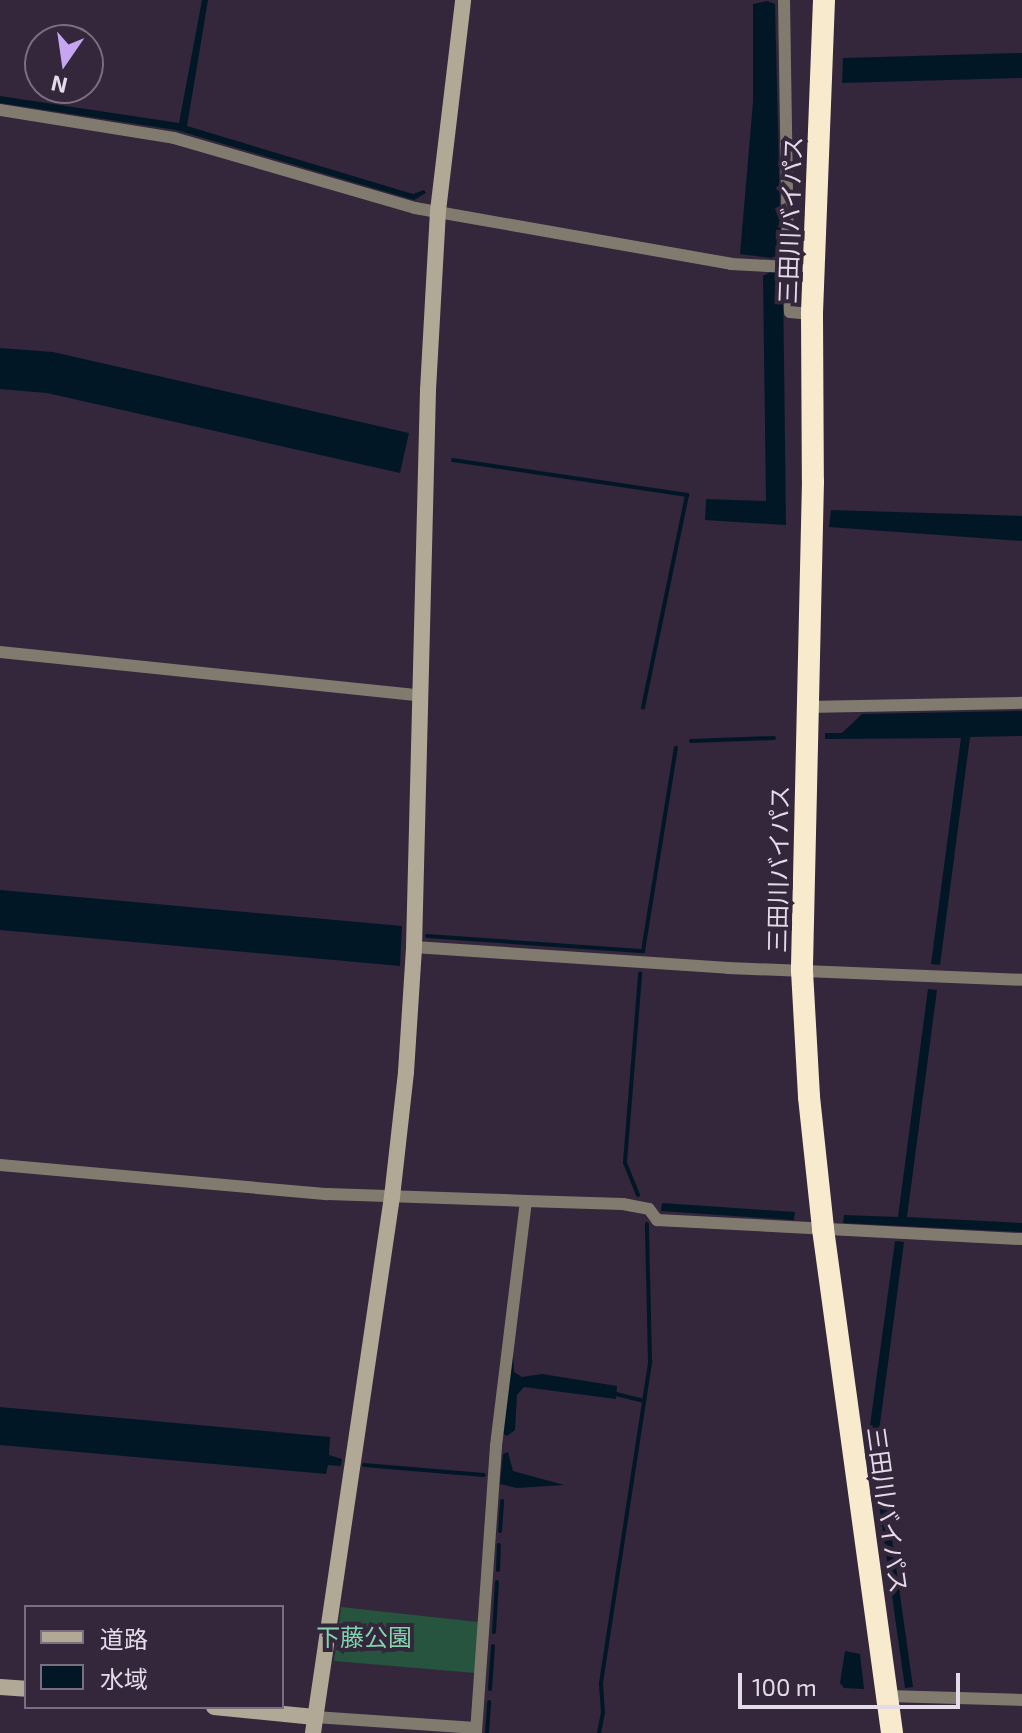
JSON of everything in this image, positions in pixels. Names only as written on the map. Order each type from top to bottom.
[{"type":"highway","name":"三田川バイパス","points":[[824,0],[812,314],[813,481],[802,971],[809,1097],[823,1229],[892,1733]]},
{"type":"street","points":[[314,1725],[392,1197],[406,1072],[414,947],[418,695],[438,211],[463,0]]},
{"type":"street","points":[[784,0],[790,312],[812,314]]},
{"type":"street","points":[[0,110],[174,138],[415,208],[731,264],[788,267]]},
{"type":"street","points":[[0,652],[418,695]]},
{"type":"street","points":[[806,707],[1022,703]]},
{"type":"street","points":[[414,947],[802,971],[1022,980]]},
{"type":"street","points":[[0,1165],[392,1197],[623,1204],[649,1209],[657,1220],[1022,1239]]},
{"type":"street","points":[[225,1709],[314,1725],[476,1730],[496,1446],[526,1201]]},
{"type":"street","points":[[0,1687],[24,1689]]},
{"type":"street","points":[[888,1696],[1022,1700]]},
{"type":"green space","name":"下藤公園","points":[[341,1607],[478,1622],[475,1673],[334,1661]]},
{"type":"water","points":[[202,0],[208,0],[187,126],[413,194],[424,190],[426,193],[414,200],[176,130],[0,103],[0,96],[24,100],[24,104],[53,104],[179,123]]},
{"type":"water","points":[[767,1],[775,4],[781,254],[771,258],[740,254],[753,102],[753,4]]},
{"type":"water","points":[[1022,53],[1022,78],[842,83],[843,58]]},
{"type":"water","points":[[772,271],[783,276],[786,525],[705,520],[706,499],[766,501],[763,276]]},
{"type":"water","points":[[0,348],[53,352],[409,433],[400,473],[47,393],[0,389]]},
{"type":"water","points":[[831,510],[1022,516],[1022,541],[829,527]]},
{"type":"water","points":[[1022,711],[1022,736],[970,737],[940,965],[931,964],[961,738],[825,739],[825,733],[842,733],[862,714]]},
{"type":"water","points":[[0,890],[402,926],[400,966],[0,930]]},
{"type":"water","points":[[928,989],[937,990],[907,1217],[1022,1223],[1022,1232],[843,1223],[844,1215],[898,1217]]},
{"type":"water","points":[[662,1203],[795,1212],[794,1220],[661,1211]]},
{"type":"water","points":[[895,1241],[904,1242],[878,1439],[913,1687],[905,1688],[869,1433]]},
{"type":"water","points":[[510,1354],[513,1355],[514,1372],[522,1377],[542,1374],[617,1386],[616,1399],[524,1387],[517,1395],[515,1430],[507,1436],[503,1434]]},
{"type":"water","points":[[0,1407],[330,1437],[329,1455],[342,1459],[341,1466],[328,1465],[326,1474],[0,1445]]},
{"type":"water","points":[[508,1452],[513,1471],[564,1485],[517,1488],[500,1484],[503,1454]]},
{"type":"water","points":[[845,1651],[860,1654],[864,1689],[844,1688],[840,1683]]},
{"type":"waterway","points":[[453,460],[687,495],[643,707]]},
{"type":"waterway","points":[[691,741],[774,738]]},
{"type":"waterway","points":[[427,936],[643,951],[676,748]]},
{"type":"waterway","points":[[638,1195],[625,1162],[640,974]]},
{"type":"waterway","points":[[599,1733],[603,1713],[601,1683],[650,1361],[647,1224]]},
{"type":"waterway","points":[[616,1394],[644,1401]]},
{"type":"waterway","points":[[364,1465],[484,1475]]},
{"type":"waterway","points":[[500,1531],[502,1501]]},
{"type":"waterway","points":[[498,1570],[499,1545]]},
{"type":"waterway","points":[[494,1632],[497,1582]]},
{"type":"waterway","points":[[490,1689],[493,1646]]},
{"type":"waterway","points":[[487,1733],[489,1702]]}]
